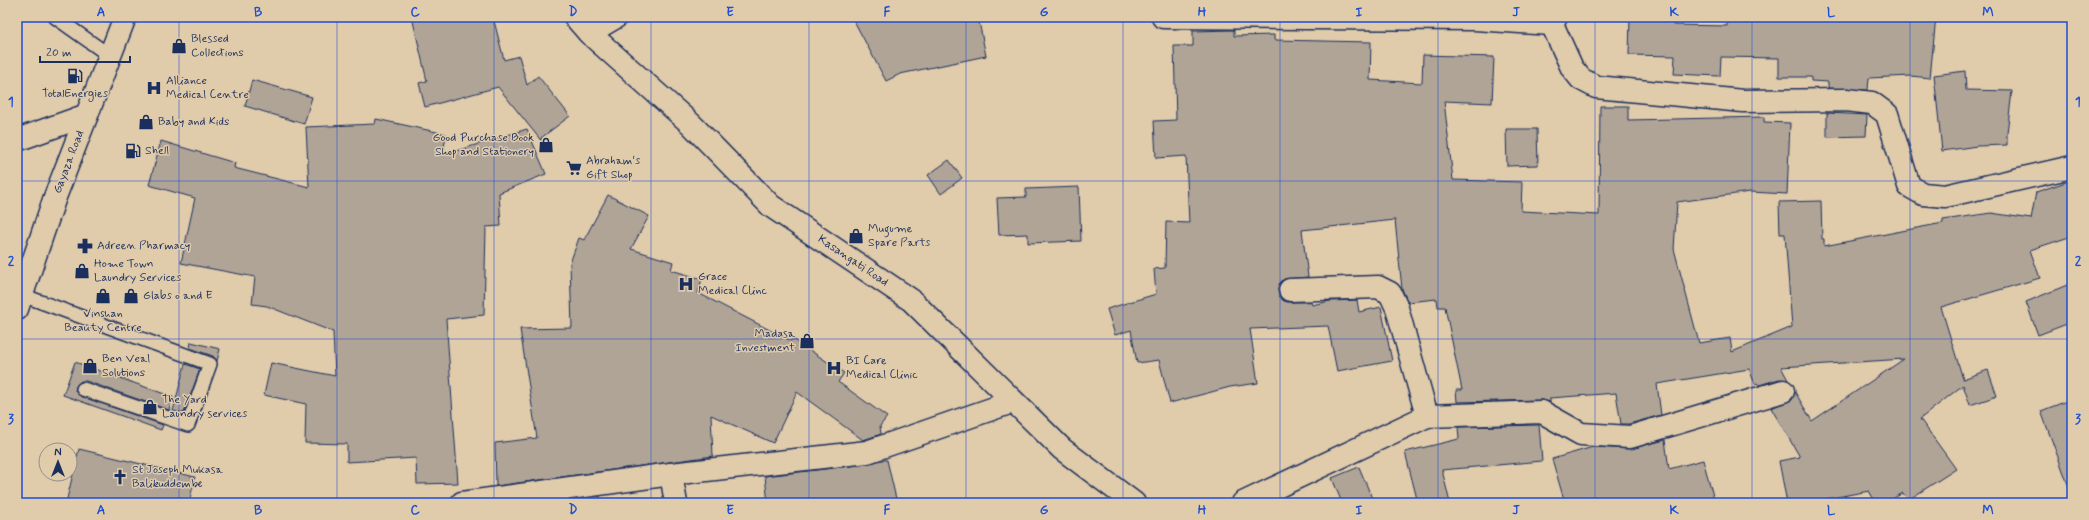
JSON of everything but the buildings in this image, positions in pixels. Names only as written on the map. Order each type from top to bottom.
[{"type":"street","name":"Gayaza Road","points":[[19,302],[55,197],[125,17]]},
{"type":"street","points":[[582,25],[616,17]]},
{"type":"street","points":[[1163,17],[1215,19],[1388,17],[1554,21],[1572,68],[1581,79],[1596,87],[1743,101],[1846,100],[1872,103],[1887,114],[1909,186],[1923,194],[1945,196],[2072,167]]},
{"type":"street","name":"Kasangati Road","points":[[582,25],[691,124],[771,206],[911,300],[1062,450],[1134,503]]},
{"type":"street","points":[[17,140],[87,115]]},
{"type":"street","points":[[1290,290],[1378,286],[1390,294],[1397,308],[1427,416]]},
{"type":"street","points":[[1243,503],[1427,416],[1542,412],[1581,434],[1630,437],[1784,391]]},
{"type":"street","points":[[462,503],[671,474],[867,452],[1012,402]]},
{"type":"street","points":[[671,474],[676,503]]},
{"type":"lane","points":[[55,17],[110,56]]},
{"type":"lane","points":[[19,302],[210,364],[188,425],[83,389]]},
{"type":"place","name":"Blessed Collections","points":[[179,46]]},
{"type":"place","name":"TotalEnergies","points":[[75,76]]},
{"type":"place","name":"Alliance Medical Centre","points":[[154,88]]},
{"type":"place","name":"Baby and Kids","points":[[146,122]]},
{"type":"place","name":"Good Purchase Book Shop and Stationery","points":[[546,145]]},
{"type":"place","name":"Shell","points":[[133,151]]},
{"type":"place","name":"Abraham's Gift Shop","points":[[574,168]]},
{"type":"place","name":"Mugume Spare Parts","points":[[856,236]]},
{"type":"place","name":"Adreen Pharmacy","points":[[85,246]]},
{"type":"place","name":"Home Town Laundry Services","points":[[82,271]]},
{"type":"place","name":"Grace Medical Clinc","points":[[686,284]]},
{"type":"place","name":"Vinshan Beauty Centre","points":[[103,296]]},
{"type":"place","name":"Glabs o and E","points":[[131,296]]},
{"type":"place","name":"Madasa Investment","points":[[807,341]]},
{"type":"place","name":"Ben Veal Solutions","points":[[90,366]]},
{"type":"place","name":"BI Care Medical Clinic","points":[[834,368]]},
{"type":"place","name":"The Yard Laundry services","points":[[150,407]]},
{"type":"place","name":"St Joseph Mukasa Balikuddembe","points":[[120,477]]}]
